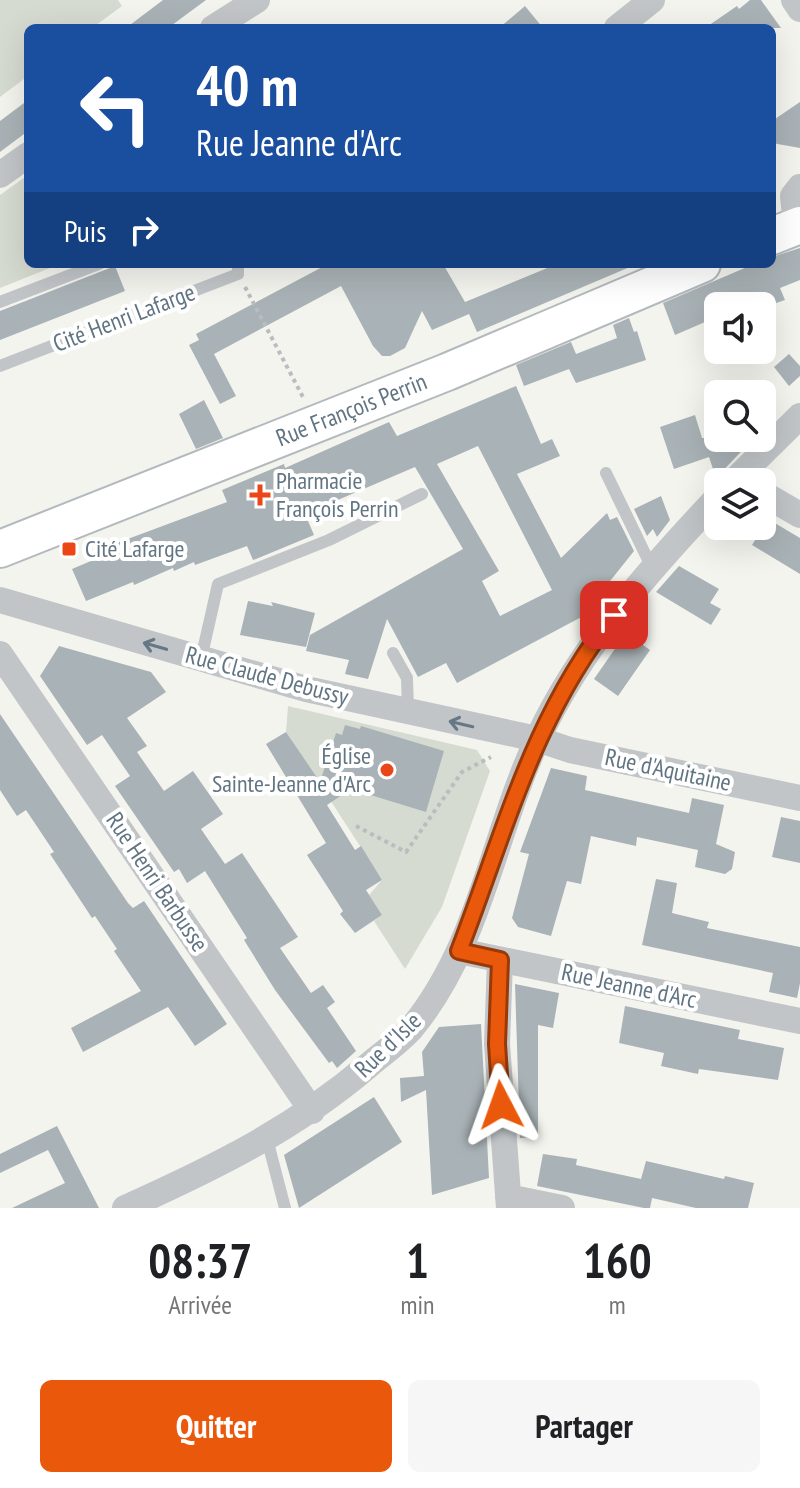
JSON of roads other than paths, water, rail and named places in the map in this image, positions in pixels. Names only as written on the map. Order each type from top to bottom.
[{"type":"main road","name":"Rue François Perrin","points":[[0,549],[447,372],[693,268]]},
{"type":"street","points":[[622,24],[652,0]]},
{"type":"street","points":[[794,0],[800,9]]},
{"type":"street","points":[[221,24],[244,13]]},
{"type":"street","points":[[0,175],[24,158]]},
{"type":"street","points":[[789,229],[793,196],[800,187]]},
{"type":"street","points":[[750,468],[800,416]]},
{"type":"street","points":[[776,501],[800,515]]},
{"type":"street","name":"Rue d'Isle","points":[[125,1208],[216,1166],[312,1111],[407,1032],[436,995],[459,951],[537,739],[595,638],[652,568],[704,512]]},
{"type":"street","name":"Rue Claude Debussy","points":[[0,600],[306,689],[537,739]]},
{"type":"street","name":"Rue Henri Barbusse","points":[[0,654],[312,1111]]},
{"type":"street","name":"Rue d'Aquitaine","points":[[537,739],[570,750],[800,798]]},
{"type":"street","name":"Rue Jeanne d'Arc","points":[[459,951],[800,1021]]},
{"type":"street","points":[[500,960],[497,1044],[509,1203],[562,1208]]},
{"type":"lane","points":[[0,302],[89,268]]},
{"type":"lane","name":"Cité Henri Lafarge","points":[[0,366],[238,274],[238,268]]},
{"type":"lane","points":[[606,473],[652,568]]},
{"type":"lane","points":[[201,659],[218,584],[329,540],[422,494]]},
{"type":"lane","points":[[393,653],[407,678],[408,712]]},
{"type":"lane","points":[[267,1139],[285,1208]]},
{"type":"place","name":"Pharmacie François Perrin","points":[[260,495]]},
{"type":"place","name":"Cité Lafarge","points":[[69,549]]},
{"type":"place","name":"Église Sainte-Jeanne d'Arc","points":[[387,770]]}]
